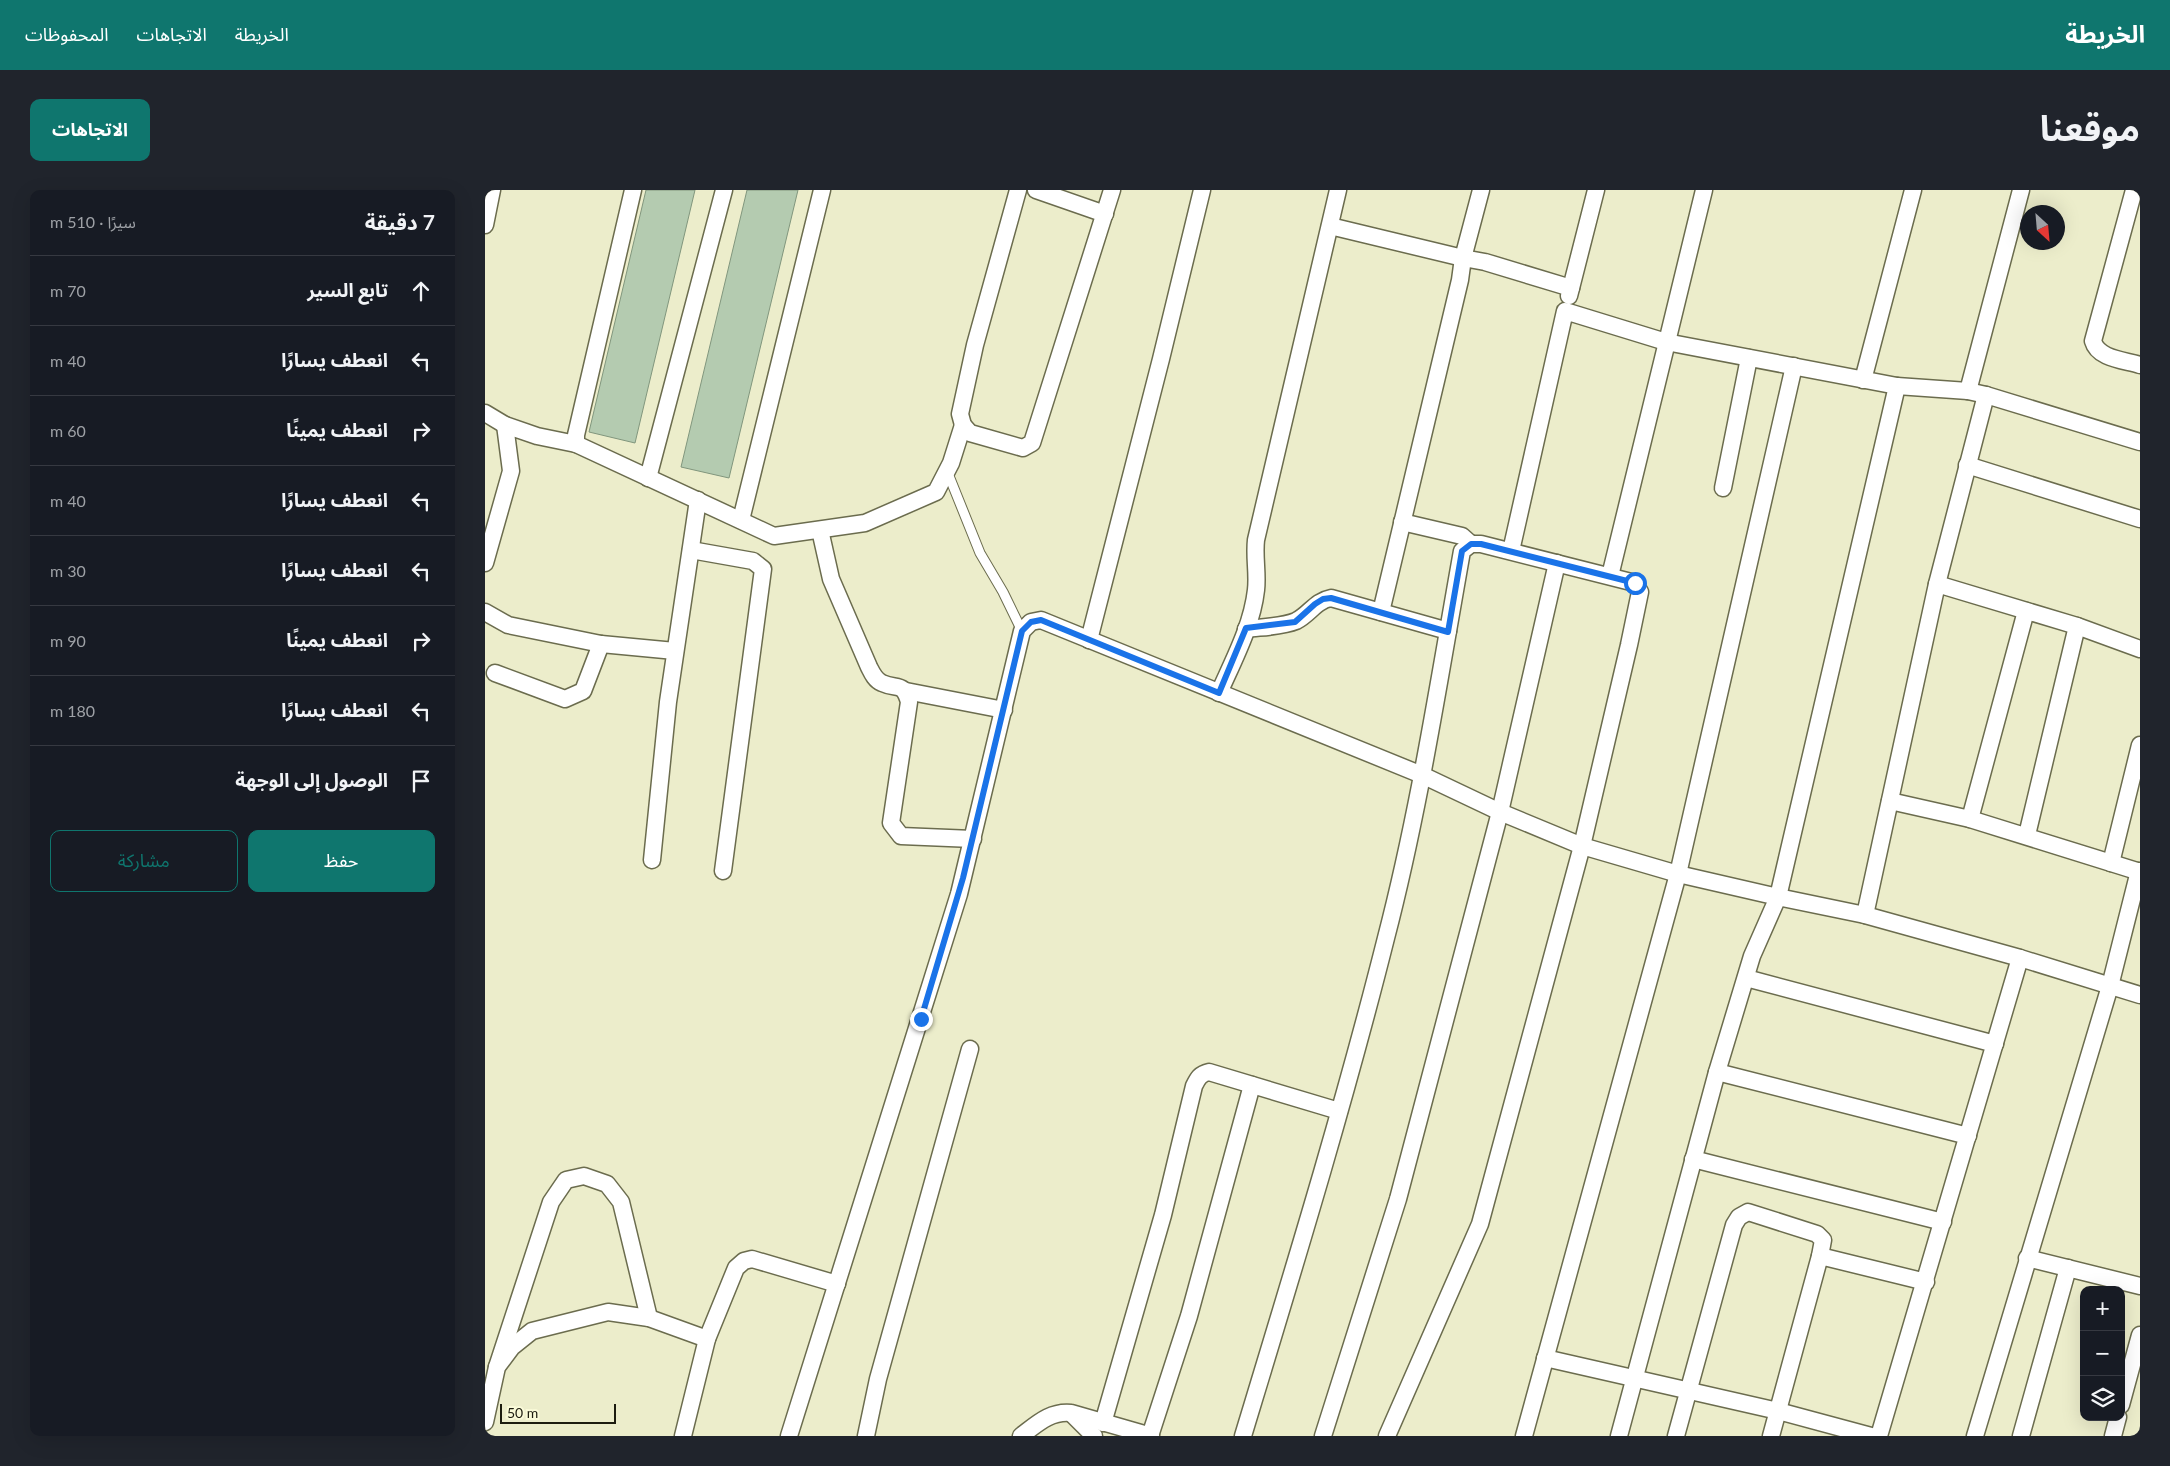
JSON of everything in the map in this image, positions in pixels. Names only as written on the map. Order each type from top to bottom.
[{"type":"street","points":[[485,226],[492,190]]},
{"type":"street","points":[[576,444],[576,435],[633,190]]},
{"type":"street","points":[[648,478],[724,190]]},
{"type":"street","points":[[741,520],[822,190]]},
{"type":"street","points":[[1018,190],[975,345],[960,414],[963,425],[970,433],[1023,448],[1032,444],[1112,190]]},
{"type":"street","points":[[1035,190],[1105,214]]},
{"type":"street","points":[[1089,640],[1161,360],[1202,190]]},
{"type":"street","points":[[1219,693],[1246,628],[1256,590],[1256,540],[1338,190]]},
{"type":"street","points":[[1381,612],[1460,280],[1463,258],[1481,190]]},
{"type":"street","points":[[1511,551],[1565,311],[1596,190]]},
{"type":"street","points":[[1610,576],[1704,190]]},
{"type":"street","points":[[1863,380],[1913,190]]},
{"type":"street","points":[[1969,391],[2021,190]]},
{"type":"street","points":[[2134,190],[2093,341],[2098,351],[2104,355],[2140,365]]},
{"type":"street","points":[[1330,226],[1485,262],[1571,288]]},
{"type":"street","points":[[1565,311],[1666,342],[1897,386],[1969,391],[2140,442]]},
{"type":"street","points":[[1723,488],[1749,358]]},
{"type":"street","points":[[1524,1436],[1679,874],[1793,366]]},
{"type":"street","points":[[1619,1436],[1717,1072],[1752,956],[1778,897],[1897,386]]},
{"type":"street","points":[[1865,915],[1937,584],[1986,395]]},
{"type":"street","points":[[485,414],[505,425],[537,436],[576,444],[774,536],[865,523],[936,492],[947,471],[963,425]]},
{"type":"street","points":[[485,564],[511,471],[505,425]]},
{"type":"street","points":[[1967,465],[2140,520]]},
{"type":"street","points":[[652,860],[668,702],[698,500]]},
{"type":"street","points":[[1403,522],[1462,536],[1471,544]]},
{"type":"street","points":[[820,530],[831,579],[875,678],[882,683],[899,686],[906,692],[1004,710]]},
{"type":"street","points":[[1243,1436],[1317,1192],[1387,936],[1422,775],[1462,551],[1471,544],[1481,544],[1635,583],[1640,592],[1582,846],[1480,1224],[1387,1436]]},
{"type":"street","points":[[691,550],[753,561],[763,569],[723,871]]},
{"type":"street","points":[[1323,1436],[1398,1199],[1500,812],[1557,562]]},
{"type":"street","points":[[1937,584],[2077,626],[2140,649]]},
{"type":"street","points":[[1246,628],[1295,622],[1315,604],[1323,599],[1331,598],[1448,632]]},
{"type":"street","points":[[1970,819],[2026,611]]},
{"type":"street","points":[[485,612],[508,625],[601,644],[675,651]]},
{"type":"street","points":[[789,1436],[959,894],[1022,631],[1031,622],[1041,620],[1422,775],[1500,812],[1582,846],[1679,874],[1865,915],[2020,958],[2140,995]]},
{"type":"street","points":[[2027,835],[2077,626]]},
{"type":"street","points":[[495,673],[565,699],[583,691],[601,644]]},
{"type":"street","points":[[906,692],[909,702],[891,823],[901,836],[973,838]]},
{"type":"street","points":[[2111,863],[2140,745]]},
{"type":"street","points":[[1890,800],[2027,835],[2140,872],[2110,986],[1975,1436]]},
{"type":"street","points":[[1879,1436],[2020,958]]},
{"type":"street","points":[[1746,978],[1995,1044]]},
{"type":"street","points":[[865,1436],[878,1379],[969,1049]]},
{"type":"street","points":[[1099,1430],[1163,1215],[1194,1086],[1198,1078],[1209,1072],[1339,1111]]},
{"type":"street","points":[[1717,1072],[1968,1136]]},
{"type":"street","points":[[1021,1436],[1048,1416],[1061,1412],[1071,1413],[1099,1430],[1151,1436],[1189,1316],[1252,1085]]},
{"type":"street","points":[[1693,1159],[1943,1222]]},
{"type":"street","points":[[485,1422],[497,1367],[551,1202],[566,1180],[584,1176],[607,1184],[621,1202],[649,1318]]},
{"type":"street","points":[[1676,1436],[1734,1225],[1739,1217],[1748,1212],[1817,1234],[1823,1240],[1771,1436]]},
{"type":"street","points":[[1820,1256],[1925,1282]]},
{"type":"street","points":[[2027,1258],[2140,1286]]},
{"type":"street","points":[[683,1436],[707,1339],[736,1268],[744,1261],[752,1259],[837,1284]]},
{"type":"street","points":[[2021,1436],[2068,1268]]},
{"type":"street","points":[[497,1367],[512,1347],[532,1331],[608,1312],[649,1318],[707,1339]]},
{"type":"street","points":[[2125,1390],[2140,1335]]},
{"type":"street","points":[[1545,1358],[1778,1412],[1871,1436]]},
{"type":"street","points":[[2113,1436],[2117,1421]]},
{"type":"lane","points":[[947,471],[980,553],[1003,592],[1022,631]]},
{"type":"building","points":[[646,190],[695,190],[635,443],[589,432]]},
{"type":"building","points":[[747,190],[798,190],[729,478],[681,467]]},
{"type":"route","points":[[921,1019],[959,894],[1022,631],[1031,622],[1041,620],[1219,693],[1246,628],[1295,622],[1323,599],[1331,598],[1448,632],[1462,551],[1471,544],[1481,544],[1635,583]]}]
